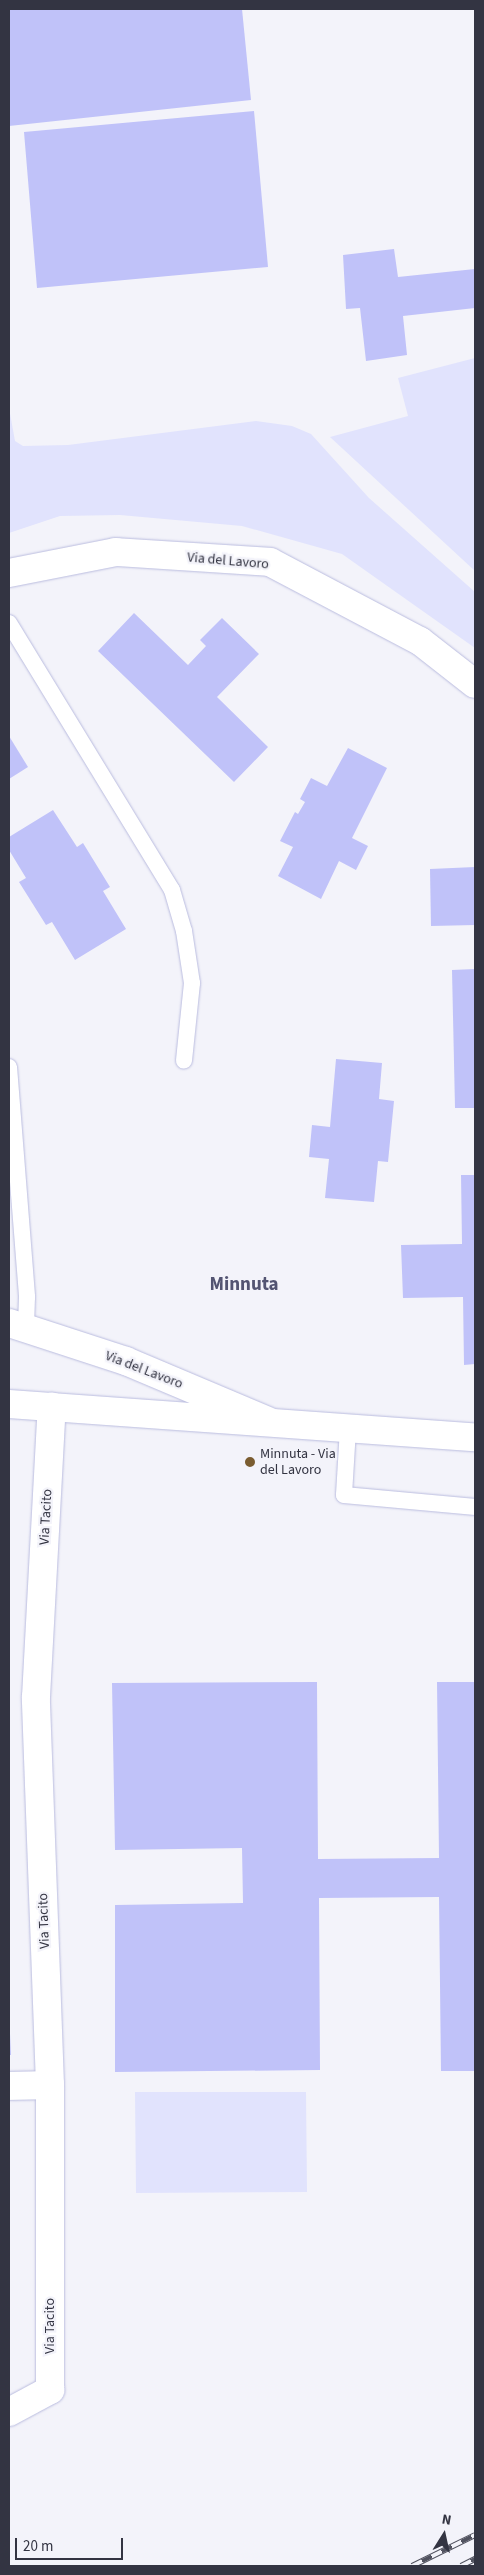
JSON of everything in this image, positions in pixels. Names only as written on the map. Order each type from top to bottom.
[{"type":"street","name":"Via del Lavoro","points":[[9,573],[116,552],[270,562],[420,641],[475,684]]},
{"type":"street","name":"Via del Lavoro","points":[[17,1326],[126,1361],[276,1424]]},
{"type":"street","name":"Via del Lavoro","points":[[9,1404],[475,1437]]},
{"type":"street","name":"Via Tacito","points":[[9,2412],[50,2390],[50,2085],[36,1697],[52,1406]]},
{"type":"street","points":[[9,2086],[50,2085]]},
{"type":"lane","points":[[9,623],[172,890],[184,930],[192,983],[184,1061]]},
{"type":"lane","points":[[9,1067],[28,1297],[17,1326]]},
{"type":"lane","points":[[348,1429],[344,1495],[475,1507]]},
{"type":"shaded area","points":[[475,358],[475,571],[330,437],[408,416],[398,378]]},
{"type":"shaded area","points":[[9,408],[15,441],[23,446],[68,445],[256,421],[292,426],[311,434],[369,498],[475,592],[475,648],[342,554],[242,526],[120,515],[60,516],[9,533]]},
{"type":"shaded area","points":[[135,2092],[306,2092],[307,2192],[136,2193]]},
{"type":"building","points":[[9,9],[242,9],[251,100],[9,126]]},
{"type":"building","points":[[254,111],[268,267],[37,288],[24,132]]},
{"type":"building","points":[[394,249],[398,277],[475,269],[475,308],[403,316],[407,355],[366,361],[360,308],[346,309],[343,255]]},
{"type":"building","points":[[134,613],[188,665],[206,646],[200,640],[222,618],[259,654],[217,697],[268,747],[234,782],[98,651]]},
{"type":"building","points":[[9,736],[28,767],[9,779]]},
{"type":"building","points":[[348,748],[387,768],[352,838],[368,846],[356,870],[339,861],[321,899],[278,876],[293,847],[280,841],[295,812],[298,814],[305,802],[300,799],[311,778],[327,786]]},
{"type":"building","points":[[53,810],[77,847],[83,843],[110,887],[103,891],[126,929],[75,960],[52,922],[46,925],[19,882],[26,878],[9,850],[9,837]]},
{"type":"building","points":[[475,867],[475,925],[431,926],[430,869]]},
{"type":"building","points":[[475,969],[475,1108],[455,1108],[452,970]]},
{"type":"building","points":[[336,1059],[382,1063],[379,1099],[394,1101],[388,1162],[378,1161],[374,1202],[325,1198],[329,1159],[309,1157],[312,1125],[330,1127]]},
{"type":"building","points":[[461,1175],[475,1175],[475,1364],[464,1365],[463,1297],[403,1298],[401,1245],[462,1244]]},
{"type":"building","points":[[317,1682],[318,1859],[439,1858],[437,1682],[475,1682],[475,2071],[441,2071],[439,1897],[319,1898],[320,2070],[115,2072],[115,1905],[243,1903],[242,1848],[115,1850],[112,1683]]},
{"type":"building","points":[[9,2012],[11,2055],[9,2055]]},
{"type":"railway","points":[[412,2566],[475,2535]]},
{"type":"railway","points":[[461,2566],[475,2559]]},
{"type":"place","name":"Minnuta - Via del Lavoro","points":[[250,1462]]},
{"type":"district","name":"Minnuta","points":[[244,1285]]}]
